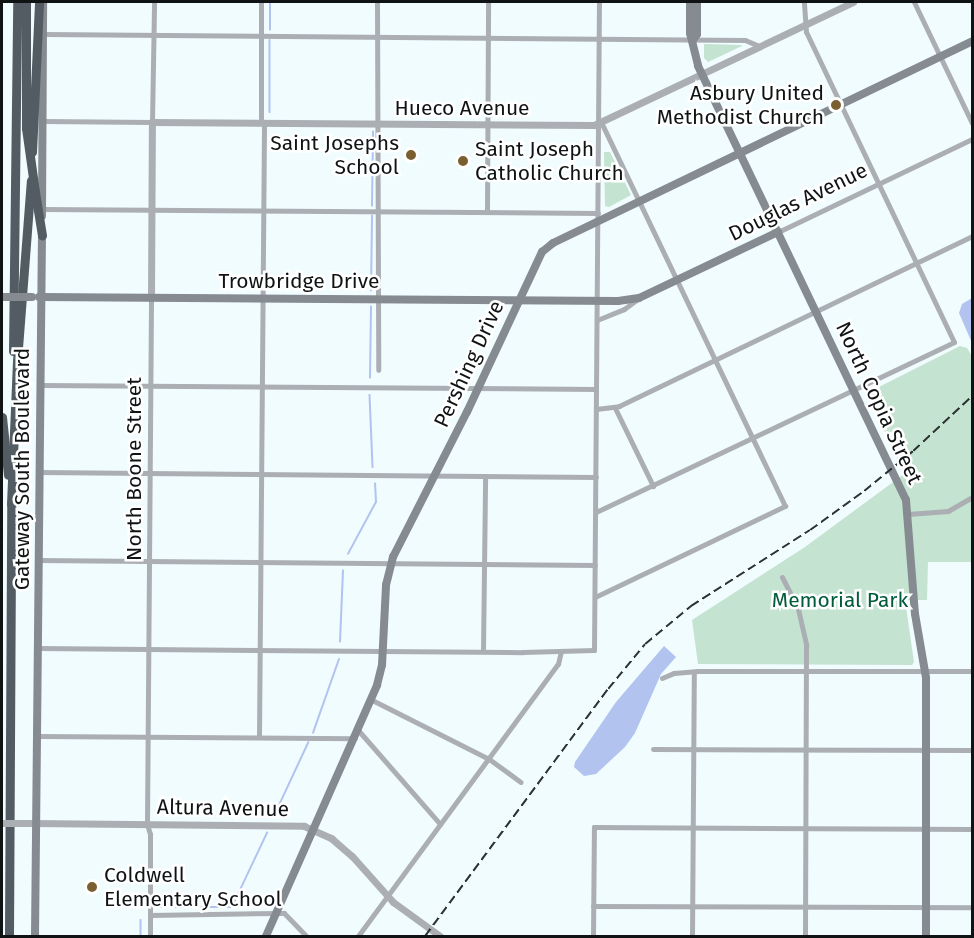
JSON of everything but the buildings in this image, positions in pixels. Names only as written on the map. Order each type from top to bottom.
[{"type":"highway","points":[[14,440],[17,2]]},
{"type":"highway","points":[[26,2],[26,128],[42,235]]},
{"type":"highway","points":[[9,936],[11,504],[41,2]]},
{"type":"highway","points":[[2,417],[11,504]]},
{"type":"highway","points":[[9,924],[15,936]]},
{"type":"main road","name":"Gateway South Boulevard","points":[[35,936],[32,824],[37,736],[38,648],[44,34],[41,2]]},
{"type":"main road","name":"North Copia Street","points":[[690,2],[690,33],[695,58],[902,488],[908,514],[915,614],[926,671],[926,936]]},
{"type":"main road","points":[[693,40],[697,34],[698,2]]},
{"type":"main road","name":"Pershing Drive","points":[[266,936],[372,700],[380,676],[386,585],[391,563],[478,388],[538,259],[547,247],[598,217],[639,201],[972,41]]},
{"type":"main road","name":"Douglas Avenue","points":[[597,301],[639,298],[778,232]]},
{"type":"main road","name":"Trowbridge Drive","points":[[2,297],[597,301]]},
{"type":"street","name":"North Boone Street","points":[[150,936],[150,834],[147,824],[154,2]]},
{"type":"street","points":[[260,737],[263,298],[261,2]]},
{"type":"street","points":[[376,2],[378,370]]},
{"type":"street","points":[[487,212],[488,2]]},
{"type":"street","points":[[38,648],[594,650],[600,123],[599,2]]},
{"type":"street","points":[[596,513],[954,342],[918,263],[840,105],[805,25],[804,2]]},
{"type":"street","name":"Hueco Avenue","points":[[43,121],[487,125],[600,123],[853,2]]},
{"type":"street","points":[[914,2],[972,123]]},
{"type":"street","points":[[44,34],[745,40],[759,46]]},
{"type":"street","points":[[595,597],[785,506],[678,280],[600,123]]},
{"type":"street","name":"Douglas Avenue","points":[[778,232],[972,139]]},
{"type":"street","points":[[42,209],[487,212],[598,217]]},
{"type":"street","points":[[596,409],[615,408],[972,236]]},
{"type":"street","name":"Douglas Avenue","points":[[597,320],[624,309],[639,298]]},
{"type":"street","points":[[40,385],[596,389]]},
{"type":"street","points":[[615,408],[653,486]]},
{"type":"street","points":[[39,472],[596,477]]},
{"type":"street","points":[[483,651],[484,476]]},
{"type":"street","points":[[908,514],[948,511],[972,497]]},
{"type":"street","points":[[38,560],[595,565]]},
{"type":"street","points":[[782,577],[802,620],[806,645],[805,936]]},
{"type":"street","points":[[358,936],[558,664],[561,651]]},
{"type":"street","points":[[662,678],[674,673],[694,672],[972,671]]},
{"type":"street","points":[[692,936],[694,672]]},
{"type":"street","points":[[372,700],[489,759],[521,782]]},
{"type":"street","points":[[37,736],[260,737],[356,734],[440,824]]},
{"type":"street","points":[[653,749],[972,750]]},
{"type":"street","name":"Altura Avenue","points":[[2,823],[296,825],[314,830],[340,845],[388,896],[440,936]]},
{"type":"street","points":[[592,936],[594,827],[972,828]]},
{"type":"street","points":[[593,906],[972,907]]},
{"type":"street","points":[[150,915],[230,916],[277,913],[287,915],[306,936]]},
{"type":"green space","points":[[704,44],[742,46],[708,62],[704,58]]},
{"type":"green space","points":[[604,152],[610,152],[631,195],[609,207],[605,206]]},
{"type":"green space","name":"Memorial Park","points":[[960,346],[967,348],[972,356],[972,562],[928,562],[927,600],[905,600],[914,662],[912,665],[698,664],[692,620],[805,547],[904,474],[867,393]]},
{"type":"water","points":[[972,298],[972,343],[959,313],[962,304]]},
{"type":"water","points":[[664,646],[676,657],[661,674],[635,733],[625,747],[596,774],[584,776],[574,767],[575,762],[616,702]]},
{"type":"waterway","points":[[270,2],[270,30]]},
{"type":"waterway","points":[[270,40],[270,112]]},
{"type":"waterway","points":[[372,206],[373,132]]},
{"type":"waterway","points":[[371,291],[372,216]]},
{"type":"waterway","points":[[370,378],[371,307]]},
{"type":"waterway","points":[[370,395],[373,467]]},
{"type":"waterway","points":[[348,554],[376,502],[375,484]]},
{"type":"waterway","points":[[340,642],[343,571]]},
{"type":"waterway","points":[[313,733],[339,659]]},
{"type":"waterway","points":[[274,816],[308,743]]},
{"type":"waterway","points":[[157,907],[232,907],[267,833]]},
{"type":"waterway","points":[[141,920],[141,936]]},
{"type":"railway","points":[[425,936],[608,689],[645,644],[691,606],[810,530],[864,491],[913,451],[972,396]]},
{"type":"place","name":"Asbury United Methodist Church","points":[[836,105]]},
{"type":"place","name":"Saint Josephs School","points":[[411,155]]},
{"type":"place","name":"Saint Joseph Catholic Church","points":[[463,161]]},
{"type":"place","name":"Coldwell Elementary School","points":[[92,887]]}]
